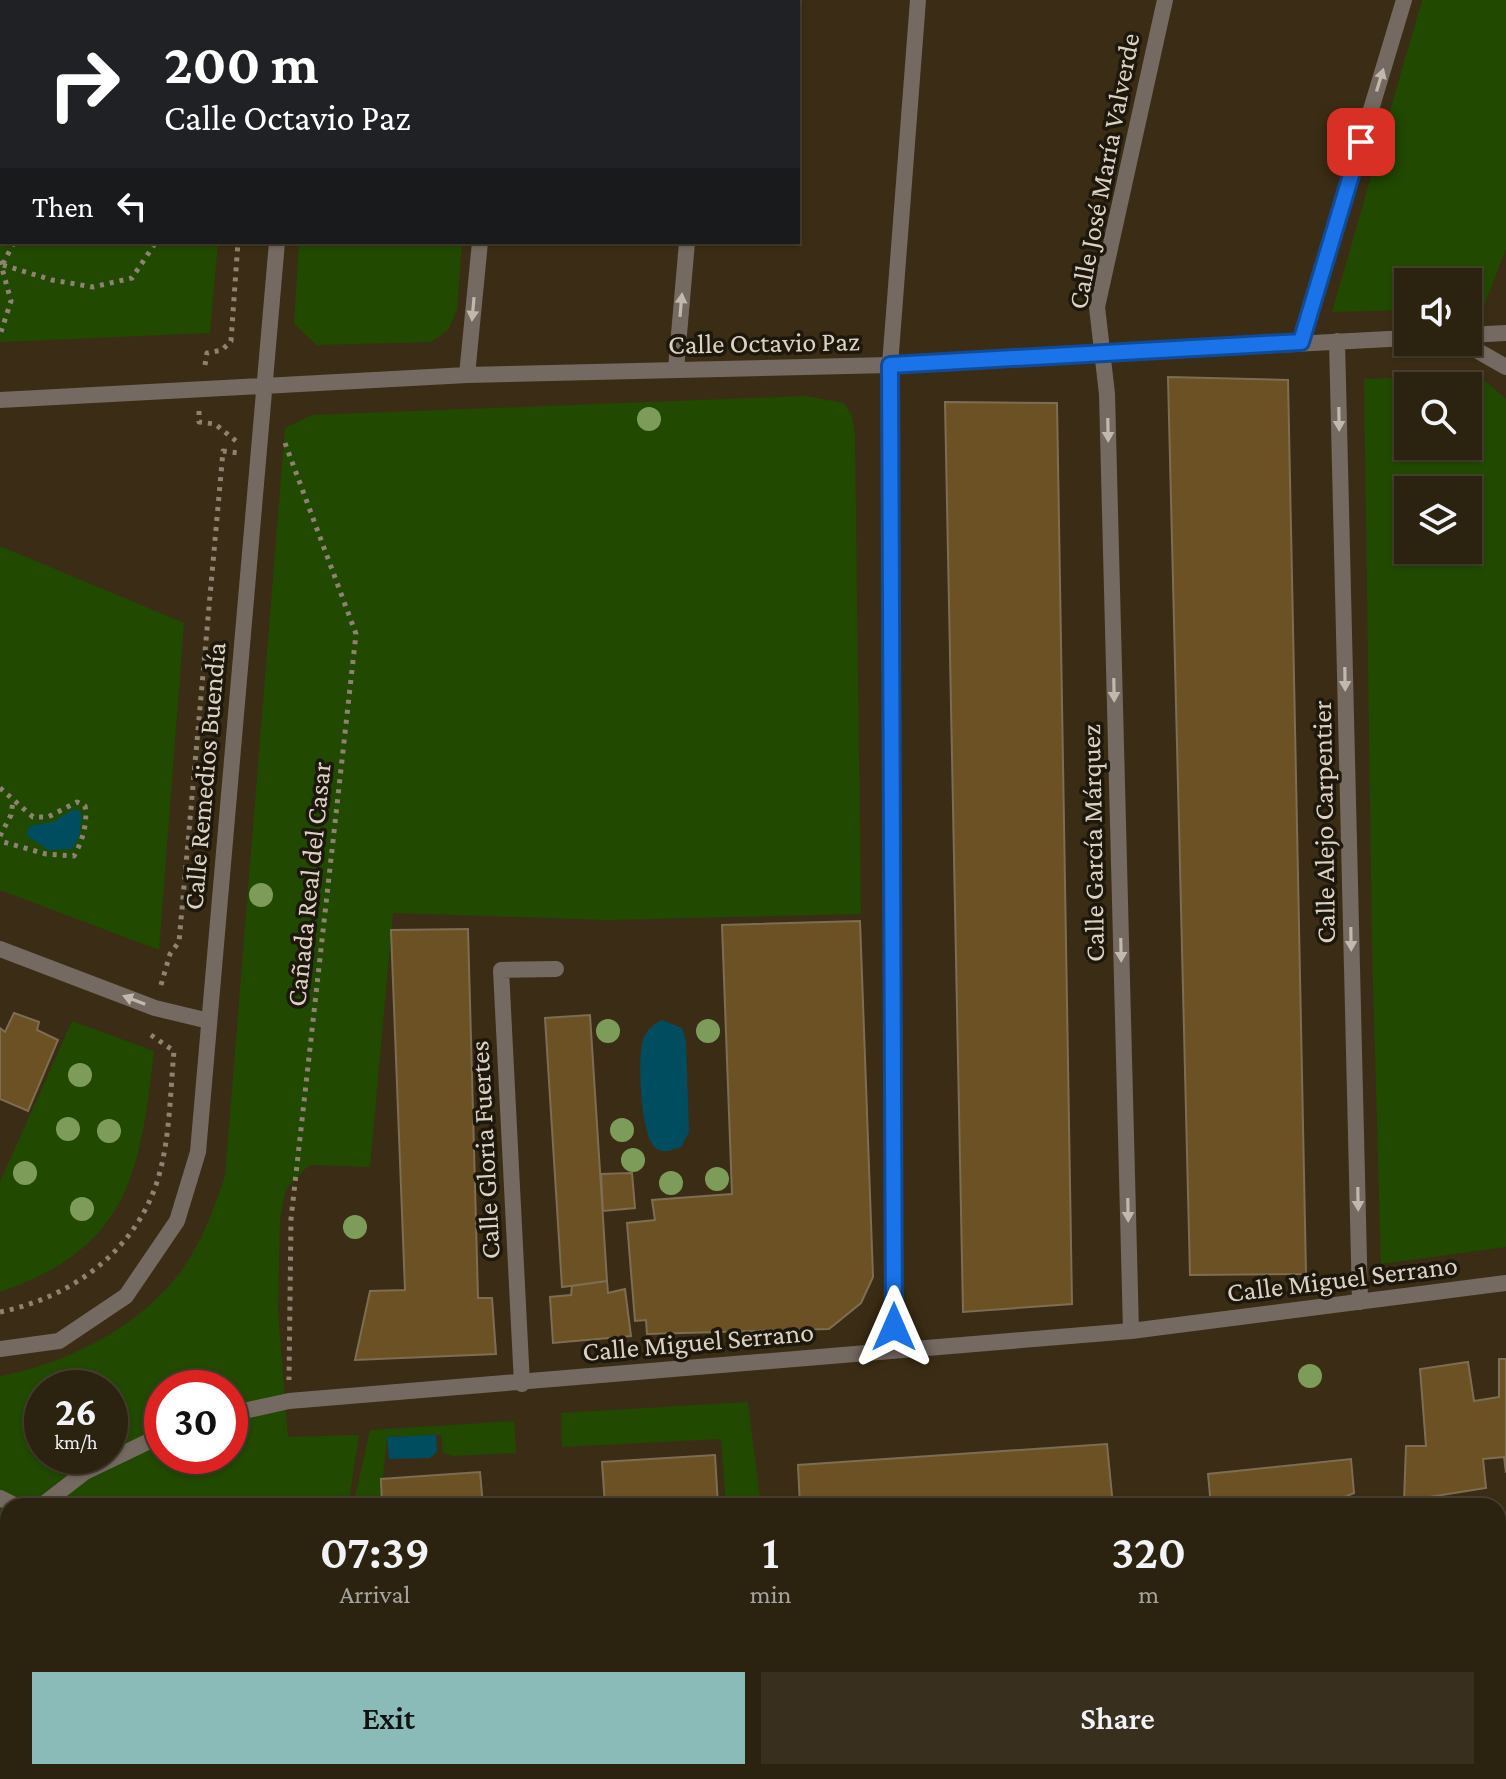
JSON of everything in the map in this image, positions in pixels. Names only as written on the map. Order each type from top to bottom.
[{"type":"street","points":[[894,1350],[890,365],[918,0]]},
{"type":"street","name":"Calle José María Valverde","points":[[1100,353],[1097,307],[1165,0]]},
{"type":"street","points":[[1301,342],[1404,0]]},
{"type":"street","name":"Calle Remedios Buendía","points":[[0,1349],[59,1341],[126,1296],[177,1221],[194,1166],[277,244]]},
{"type":"street","points":[[467,375],[480,244]]},
{"type":"street","points":[[676,369],[687,244]]},
{"type":"street","points":[[1482,334],[1503,333],[1506,315]]},
{"type":"street","name":"Calle Octavio Paz","points":[[0,400],[467,375],[890,365],[1394,339]]},
{"type":"street","name":"Calle Alejo Carpentier","points":[[1337,341],[1360,1302]]},
{"type":"street","name":"Calle García Márquez","points":[[1100,353],[1107,394],[1131,1331]]},
{"type":"street","points":[[1482,353],[1506,367]]},
{"type":"street","points":[[0,949],[155,1008],[209,1021]]},
{"type":"street","name":"Calle Gloria Fuertes","points":[[522,1384],[501,970],[556,969]]},
{"type":"street","name":"Calle Miguel Serrano","points":[[248,1410],[289,1401],[1131,1331],[1506,1283]]},
{"type":"street","points":[[51,1498],[85,1472],[144,1444]]},
{"type":"path","points":[[0,335],[11,301],[1,263],[13,244]]},
{"type":"path","points":[[1,263],[52,280],[93,287],[132,278],[155,244]]},
{"type":"path","points":[[238,244],[231,341],[222,350],[207,353],[199,422],[215,424],[258,455]]},
{"type":"path","name":"Cañada Real del Casar","points":[[281,432],[356,634],[291,1219],[289,1401]]},
{"type":"path","points":[[0,1312],[47,1298],[100,1266],[131,1230],[156,1185],[174,1051],[148,1034],[170,954],[179,942],[223,451],[258,455]]},
{"type":"path","points":[[0,788],[33,817],[48,817],[77,802],[85,806],[81,843],[74,856],[46,854],[0,839],[11,815],[13,800]]},
{"type":"green space","points":[[1422,0],[1506,0],[1506,249],[1483,308],[1482,268],[1394,268],[1394,310],[1332,312]]},
{"type":"green space","points":[[0,244],[218,244],[210,333],[0,342]]},
{"type":"green space","points":[[299,244],[462,244],[457,310],[448,330],[431,342],[317,345],[294,324]]},
{"type":"green space","points":[[1394,378],[1394,460],[1482,460],[1482,378],[1506,399],[1506,1247],[1381,1264],[1372,949],[1364,379]]},
{"type":"green space","points":[[805,396],[844,403],[852,416],[855,435],[861,914],[609,920],[393,913],[370,1167],[309,1165],[286,1189],[280,1218],[278,1312],[288,1437],[359,1435],[349,1498],[0,1498],[0,1376],[24,1370],[24,1474],[128,1474],[128,1370],[25,1370],[100,1340],[145,1309],[164,1291],[195,1249],[225,1176],[285,428],[312,415]]},
{"type":"green space","points":[[0,546],[184,623],[159,950],[0,890]]},
{"type":"green space","points":[[72,1021],[154,1051],[149,1095],[133,1170],[120,1201],[102,1229],[77,1253],[43,1274],[0,1292],[0,1182]]},
{"type":"green space","points":[[748,1402],[760,1498],[725,1498],[721,1439],[562,1447],[561,1413]]},
{"type":"green space","points":[[514,1421],[516,1453],[452,1456],[443,1452],[441,1435],[387,1437],[381,1498],[355,1498],[370,1430]]},
{"type":"water","points":[[77,809],[82,815],[79,837],[72,849],[48,850],[26,835],[30,826],[53,822]]},
{"type":"water","points":[[662,1020],[682,1028],[686,1041],[689,1132],[681,1147],[666,1151],[657,1149],[651,1142],[644,1116],[641,1083],[643,1040],[649,1029]]},
{"type":"water","points":[[436,1435],[437,1452],[430,1458],[389,1459],[387,1437]]},
{"type":"building","points":[[1168,377],[1288,380],[1306,1274],[1190,1275]]},
{"type":"building","points":[[945,402],[1057,403],[1072,1304],[963,1312]]},
{"type":"building","points":[[860,921],[873,1277],[861,1303],[829,1329],[647,1334],[646,1320],[635,1321],[627,1223],[655,1220],[652,1200],[732,1194],[722,925]]},
{"type":"building","points":[[468,929],[478,1298],[492,1298],[496,1354],[355,1360],[370,1291],[405,1290],[391,930]]},
{"type":"building","points":[[14,1013],[39,1022],[37,1030],[58,1040],[28,1111],[0,1099],[0,1028],[5,1032]]},
{"type":"building","points":[[590,1015],[607,1281],[562,1287],[545,1018]]},
{"type":"building","points":[[632,1173],[635,1208],[603,1211],[601,1174]]},
{"type":"building","points":[[607,1281],[608,1293],[625,1289],[631,1336],[553,1343],[550,1297],[571,1295],[572,1286]]},
{"type":"building","points":[[1499,1359],[1506,1359],[1506,1473],[1504,1457],[1483,1459],[1486,1488],[1404,1498],[1406,1446],[1426,1446],[1420,1369],[1468,1362],[1474,1401],[1499,1397]]},
{"type":"building","points":[[1107,1444],[1112,1498],[800,1498],[798,1465]]},
{"type":"building","points":[[715,1455],[718,1498],[604,1498],[602,1462]]},
{"type":"building","points":[[1351,1459],[1354,1493],[1342,1498],[1210,1498],[1208,1474]]},
{"type":"building","points":[[480,1472],[482,1498],[382,1498],[381,1479]]},
{"type":"route","points":[[894,1327],[890,365],[1301,342],[1361,142]]}]
